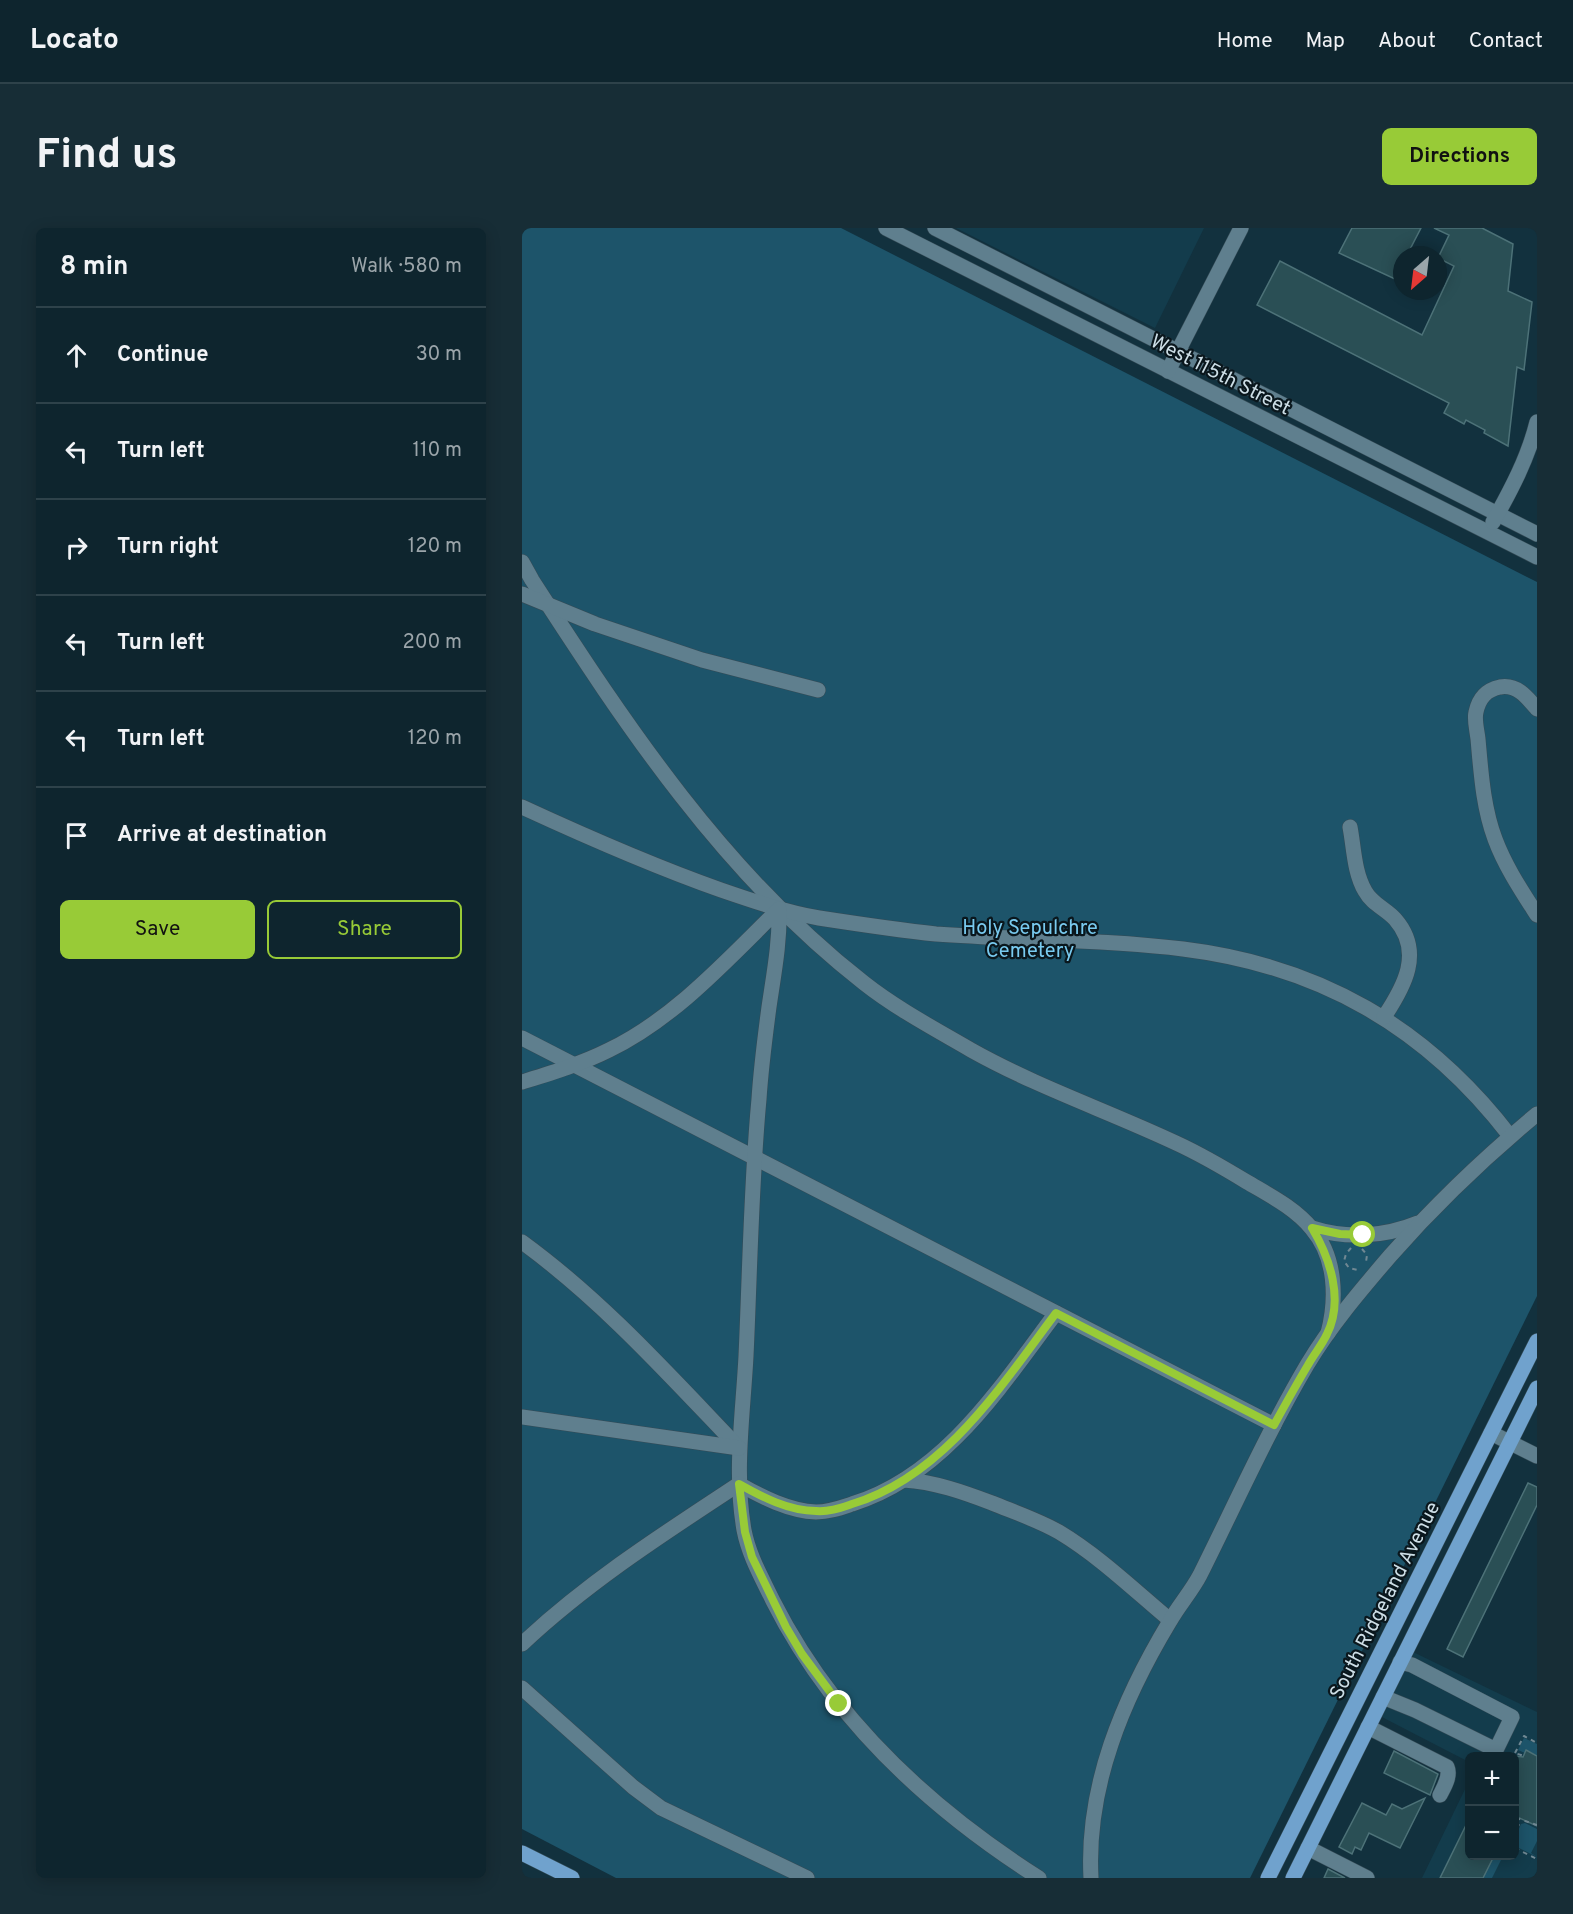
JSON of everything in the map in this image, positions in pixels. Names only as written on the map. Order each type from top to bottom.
[{"type":"main road","name":"South Ridgeland Avenue","points":[[1268,1878],[1537,1341]]},
{"type":"main road","points":[[1293,1878],[1535,1396]]},
{"type":"main road","points":[[522,1852],[572,1878]]},
{"type":"street","name":"West 115th Street","points":[[886,228],[1537,557]]},
{"type":"street","name":"West 115th Street","points":[[935,228],[1537,534]]},
{"type":"street","points":[[1168,371],[1241,228]]},
{"type":"street","points":[[1487,532],[1514,485],[1535,440],[1537,422]]},
{"type":"street","points":[[522,561],[610,700],[708,830],[779,909],[834,959],[899,1008],[1014,1072],[1176,1143],[1209,1160],[1291,1210],[1312,1228],[1323,1246],[1330,1265],[1334,1300],[1328,1333]]},
{"type":"street","points":[[522,594],[595,624],[702,660],[818,690]]},
{"type":"street","points":[[1537,709],[1520,691],[1505,687],[1488,691],[1481,698],[1475,715],[1482,778],[1492,828],[1511,875],[1537,915]]},
{"type":"street","points":[[522,807],[664,868],[779,909],[817,918],[907,931],[1187,949],[1248,962],[1312,981],[1384,1017],[1410,1035],[1451,1070],[1493,1114],[1510,1136]]},
{"type":"street","points":[[1350,827],[1358,877],[1377,906],[1395,919],[1403,931],[1410,951],[1406,979],[1400,994],[1384,1017]]},
{"type":"street","points":[[522,1082],[610,1050],[673,1008],[702,985],[779,909]]},
{"type":"street","points":[[779,909],[779,944],[763,1058],[755,1158],[739,1448],[739,1484],[745,1532],[752,1557],[786,1627],[821,1681],[859,1728],[904,1775],[975,1835],[1038,1878]]},
{"type":"street","points":[[522,1038],[1274,1425]]},
{"type":"street","points":[[1091,1878],[1092,1822],[1102,1770],[1123,1713],[1170,1620],[1198,1578],[1274,1425],[1308,1365],[1357,1294],[1420,1222],[1510,1136],[1537,1114]]},
{"type":"street","points":[[1312,1228],[1332,1233],[1363,1235],[1404,1229],[1420,1222]]},
{"type":"street","points":[[522,1242],[613,1318],[739,1448]]},
{"type":"street","points":[[739,1484],[784,1505],[817,1512],[861,1502],[883,1492],[904,1480],[942,1450],[974,1418],[1008,1378],[1056,1313]]},
{"type":"street","points":[[522,1417],[739,1448]]},
{"type":"street","points":[[1491,1434],[1537,1456]]},
{"type":"street","points":[[904,1480],[947,1487],[1028,1517],[1057,1531],[1088,1552],[1170,1620]]},
{"type":"street","points":[[522,1644],[580,1593],[621,1562],[739,1484]]},
{"type":"street","points":[[1383,1697],[1415,1710],[1496,1750],[1512,1717],[1412,1665],[1401,1662]]},
{"type":"street","points":[[522,1688],[633,1787],[661,1808],[807,1878]]},
{"type":"street","points":[[1368,1727],[1447,1767],[1448,1777],[1440,1795]]},
{"type":"street","points":[[1308,1848],[1367,1878]]},
{"type":"path","points":[[1352,1247],[1344,1261],[1349,1268],[1358,1270],[1365,1266],[1367,1255],[1362,1248]]},
{"type":"path","points":[[1516,1752],[1524,1736],[1537,1743]]},
{"type":"path","points":[[1519,1754],[1524,1756]]},
{"type":"path","points":[[1519,1818],[1537,1825]]},
{"type":"path","points":[[1519,1850],[1537,1859]]},
{"type":"shaded area","points":[[956,228],[1204,228],[1155,328]]},
{"type":"shaded area","points":[[1411,1651],[1537,1712],[1537,1878],[1422,1878],[1465,1789],[1465,1860],[1519,1860],[1519,1752],[1465,1752],[1465,1760],[1378,1715]]},
{"type":"green space","name":"Holy Sepulchre Cemetery","points":[[522,228],[841,228],[1537,582],[1537,1296],[1250,1878],[616,1878],[522,1829]]},
{"type":"green space","points":[[1524,1738],[1537,1744],[1537,1756],[1527,1750],[1525,1753],[1518,1750]]},
{"type":"green space","points":[[1525,1823],[1537,1829],[1537,1841],[1531,1853],[1537,1857],[1519,1848],[1521,1824]]},
{"type":"green space","points":[[1492,1860],[1501,1860],[1492,1878],[1483,1878]]},
{"type":"building","points":[[1352,228],[1421,228],[1412,246],[1393,246],[1393,278],[1339,253]]},
{"type":"building","points":[[1434,228],[1482,228],[1513,244],[1508,291],[1532,302],[1524,370],[1517,367],[1508,446],[1466,420],[1464,424],[1444,413],[1449,403],[1257,305],[1280,261],[1422,335],[1438,300],[1447,300],[1447,281],[1454,266],[1447,262],[1447,246],[1444,246],[1449,235]]},
{"type":"building","points":[[1528,1483],[1537,1487],[1537,1505],[1463,1657],[1447,1649]]},
{"type":"building","points":[[1526,1750],[1537,1756],[1537,1826],[1519,1818],[1519,1756],[1523,1757]]},
{"type":"building","points":[[1394,1751],[1438,1774],[1430,1795],[1384,1773]]},
{"type":"building","points":[[1425,1798],[1400,1848],[1369,1833],[1361,1850],[1355,1847],[1352,1854],[1339,1847],[1362,1803],[1386,1815],[1392,1804],[1402,1809]]},
{"type":"building","points":[[1465,1827],[1465,1860],[1492,1860],[1483,1878],[1440,1878]]},
{"type":"building","points":[[1328,1869],[1345,1878],[1324,1878]]},
{"type":"route","points":[[839,1704],[802,1654],[786,1627],[752,1557],[745,1532],[739,1484],[784,1505],[817,1512],[861,1502],[883,1492],[923,1466],[967,1425],[1008,1378],[1056,1313],[1274,1425],[1328,1333],[1332,1318],[1334,1300],[1330,1265],[1323,1246],[1312,1228],[1325,1232],[1363,1235]]}]
